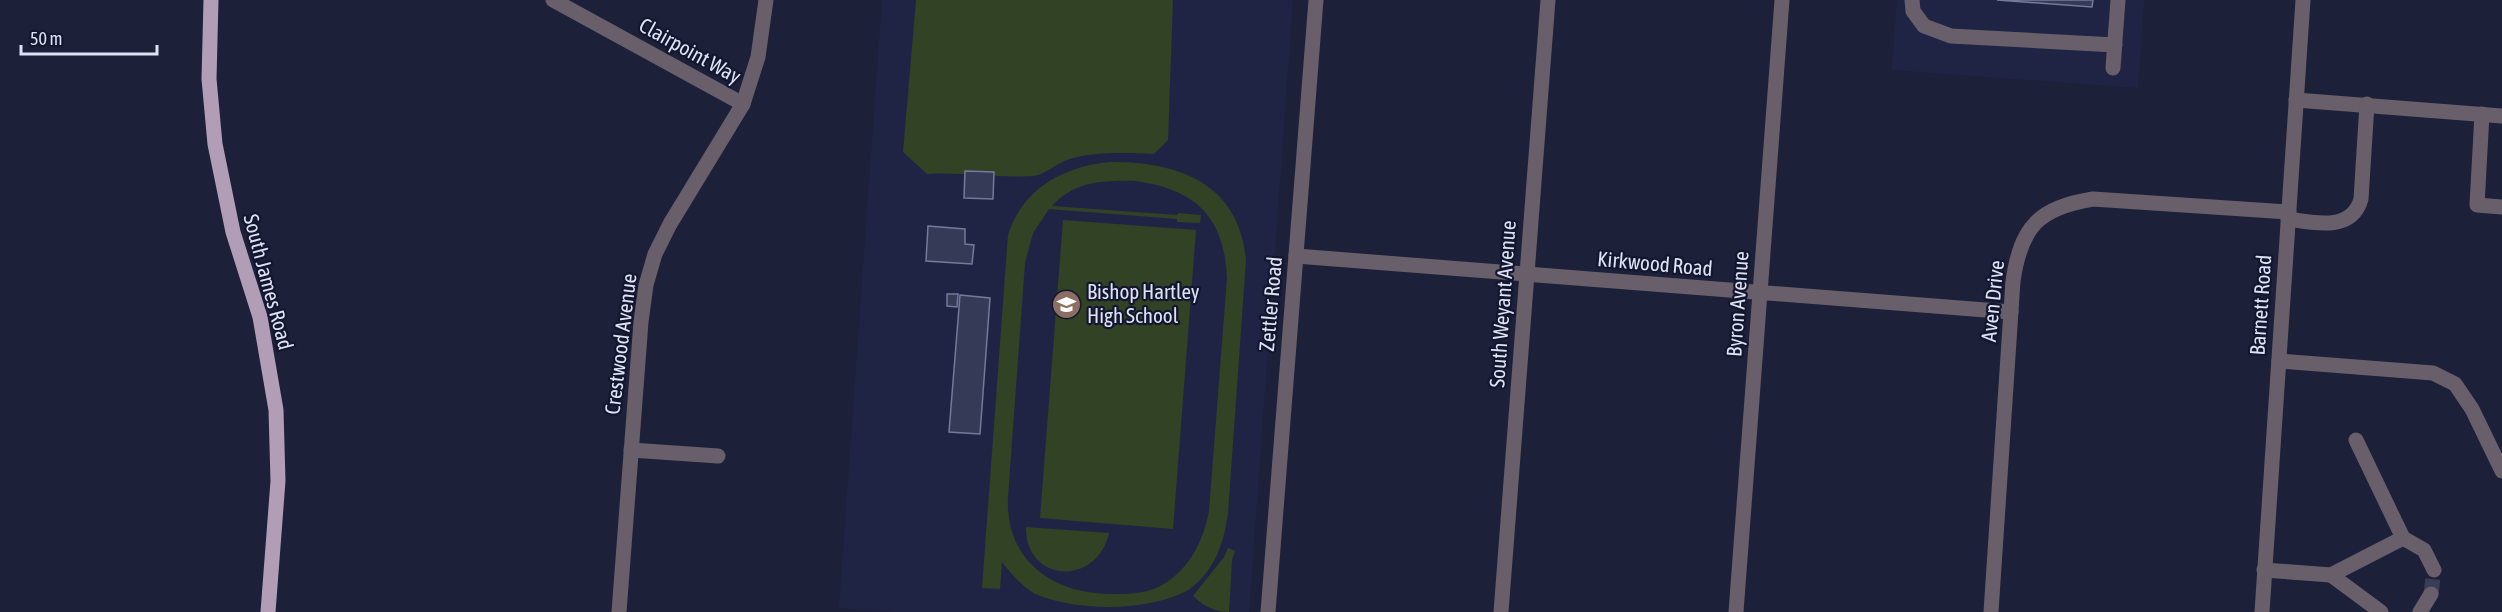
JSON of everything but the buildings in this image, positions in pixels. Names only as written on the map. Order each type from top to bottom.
[{"type":"main road","name":"South James Road","points":[[211,0],[208,79],[215,144],[233,232],[260,317],[276,410],[278,481],[268,612]]},
{"type":"street","name":"Clairpoint Way","points":[[553,0],[578,6],[743,104]]},
{"type":"street","name":"Crestwood Avenue","points":[[619,612],[640,322],[646,285],[655,254],[670,224],[743,104],[758,57],[766,0]]},
{"type":"street","name":"Zettler Road","points":[[1268,612],[1316,0]]},
{"type":"street","name":"South Weyant Avenue","points":[[1501,612],[1548,0]]},
{"type":"street","name":"Byron Avenue","points":[[1736,612],[1782,0]]},
{"type":"street","points":[[1912,0],[1913,10],[1924,26],[1951,36],[2115,45]]},
{"type":"street","points":[[2113,68],[2118,0]]},
{"type":"street","name":"Barnett Road","points":[[2262,612],[2303,0]]},
{"type":"street","points":[[2296,100],[2502,116]]},
{"type":"street","name":"Aven Drive","points":[[1991,612],[2016,259],[2022,240],[2034,223],[2052,210],[2072,202],[2093,199],[2288,216],[2331,222],[2349,219],[2355,214],[2361,200],[2367,104]]},
{"type":"street","points":[[2482,114],[2477,205],[2502,207]]},
{"type":"street","name":"Kirkwood Road","points":[[1296,256],[2011,312]]},
{"type":"street","points":[[2279,361],[2433,373],[2455,384],[2472,409],[2502,471]]},
{"type":"street","points":[[2356,440],[2403,538],[2424,550],[2434,570]]},
{"type":"street","points":[[631,450],[718,456]]},
{"type":"street","points":[[2264,570],[2331,575],[2403,538]]},
{"type":"street","points":[[2331,575],[2381,612]]},
{"type":"street","points":[[2420,612],[2431,594]]},
{"type":"shaded area","name":"Bishop Hartley High School","points":[[882,0],[1293,0],[1249,612],[892,612],[839,608]]},
{"type":"shaded area","points":[[1897,0],[2144,0],[2138,88],[1892,70]]},
{"type":"green space","points":[[916,0],[1173,0],[1168,140],[1154,154],[1110,153],[1077,157],[1033,176],[927,174],[903,152]]},
{"type":"green space","points":[[1111,162],[1160,166],[1201,182],[1218,195],[1232,212],[1241,234],[1246,260],[1228,513],[1221,545],[1212,565],[1199,582],[1190,589],[1174,597],[1155,602],[1114,607],[1072,604],[1035,594],[1017,580],[1002,562],[1000,589],[982,588],[1008,235],[1024,204],[1035,192],[1062,174],[1094,164]],"holes":[[[1136,181],[1157,185],[1190,199],[1203,210],[1213,222],[1225,256],[1227,278],[1209,511],[1198,546],[1185,566],[1167,582],[1140,593],[1090,592],[1070,588],[1036,569],[1024,555],[1015,539],[1009,519],[1008,497],[1025,263],[1033,233],[1049,209],[1177,219],[1177,222],[1200,223],[1201,215],[1052,206],[1070,191],[1091,184]]]},
{"type":"green space","points":[[1063,220],[1196,230],[1173,529],[1040,518]]},
{"type":"green space","points":[[1026,527],[1109,533],[1102,551],[1091,563],[1077,570],[1063,571],[1049,568],[1037,559],[1029,546]]},
{"type":"green space","points":[[1228,548],[1235,551],[1232,560],[1229,612],[1210,608],[1193,596],[1224,557]]},
{"type":"tunnel","points":[[2431,594],[2434,570]]},
{"type":"place","name":"Bishop Hartley High School","points":[[1066,304]]}]
